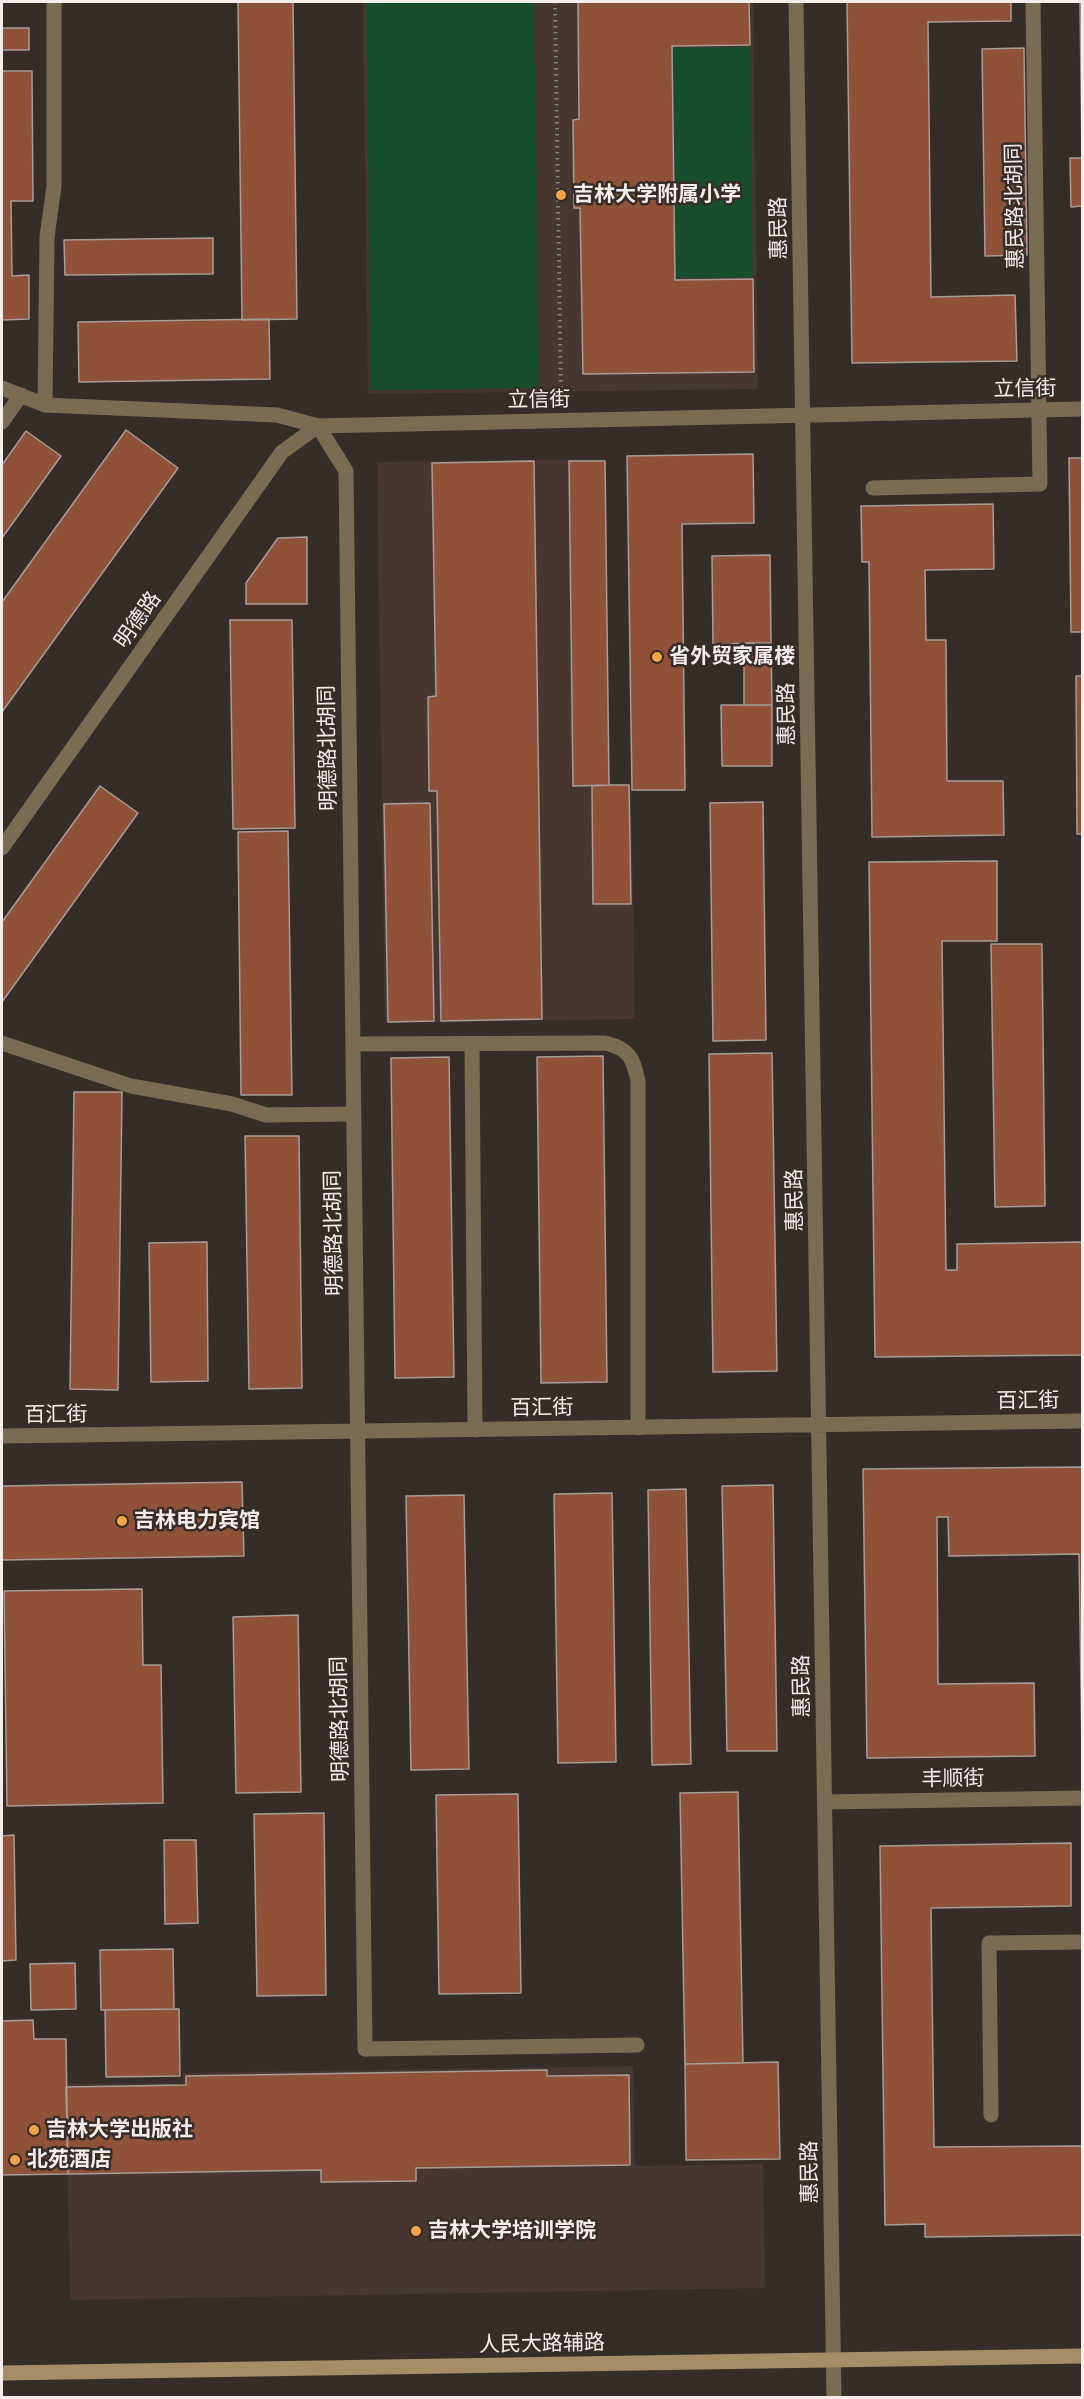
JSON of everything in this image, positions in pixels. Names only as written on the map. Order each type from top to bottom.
[{"type":"main road","name":"人民大路辅路","points":[[2,2373],[1083,2356]]},
{"type":"street","points":[[45,405],[46,237],[54,186],[54,2]]},
{"type":"street","name":"惠民路","points":[[796,2],[834,2397]]},
{"type":"street","name":"惠民路北胡同","points":[[873,488],[1040,484],[1033,2]]},
{"type":"street","name":"立信街","points":[[2,388],[45,405],[277,415],[318,426],[1083,409]]},
{"type":"street","points":[[2,422],[21,395]]},
{"type":"street","name":"明德路","points":[[2,848],[282,452],[318,426]]},
{"type":"street","name":"明德路北胡同","points":[[318,426],[346,471],[365,2049],[637,2045]]},
{"type":"street","points":[[2,1043],[131,1086],[232,1104],[266,1115],[353,1114]]},
{"type":"street","points":[[353,1044],[605,1043],[621,1047],[633,1061],[638,1081],[638,1428]]},
{"type":"street","points":[[472,1044],[475,1430]]},
{"type":"street","name":"百汇街","points":[[2,1436],[1083,1421]]},
{"type":"street","name":"丰顺街","points":[[825,1802],[1083,1798]]},
{"type":"street","points":[[991,2115],[989,1943],[1083,1941]]},
{"type":"path","points":[[555,2],[561,420]]},
{"type":"shaded area","name":"吉林大学附属小学","points":[[363,2],[753,2],[758,389],[368,394]]},
{"type":"shaded area","points":[[605,459],[610,784],[631,784],[635,1019],[385,1023],[377,462]]},
{"type":"shaded area","name":"吉林大学培训学院","points":[[633,2066],[635,2166],[763,2164],[765,2288],[70,2300],[66,2084],[183,2083],[183,2073]]},
{"type":"green space","points":[[366,2],[534,2],[539,388],[371,390]]},
{"type":"green space","points":[[750,47],[753,277],[676,278],[673,48]]},
{"type":"building","points":[[238,2],[293,2],[297,319],[242,320]]},
{"type":"building","points":[[578,2],[749,2],[750,45],[672,46],[675,280],[753,279],[754,372],[583,374],[580,208],[574,208],[573,120],[579,119]]},
{"type":"building","points":[[847,2],[1011,2],[1011,21],[928,22],[931,297],[1015,295],[1017,361],[852,363]]},
{"type":"building","points":[[1080,2],[1082,2],[1082,158]]},
{"type":"building","points":[[2,28],[29,28],[29,50],[2,50]]},
{"type":"building","points":[[1024,48],[1027,255],[985,256],[982,49]]},
{"type":"building","points":[[2,71],[32,71],[33,201],[11,201],[12,276],[29,275],[29,319],[2,320]]},
{"type":"building","points":[[1070,158],[1082,158],[1082,206],[1071,207]]},
{"type":"building","points":[[213,238],[213,274],[65,275],[64,240]]},
{"type":"building","points":[[269,319],[270,379],[79,382],[78,322]]},
{"type":"building","points":[[126,430],[178,468],[2,712],[2,602]]},
{"type":"building","points":[[26,431],[61,456],[2,538],[2,465]]},
{"type":"building","name":"省外贸家属楼","points":[[753,454],[754,523],[682,524],[685,790],[632,790],[627,456]]},
{"type":"building","points":[[1069,458],[1082,458],[1082,632],[1071,632]]},
{"type":"building","points":[[534,461],[542,1019],[441,1021],[437,791],[429,791],[428,697],[436,696],[432,463]]},
{"type":"building","points":[[569,461],[605,461],[609,785],[573,786]]},
{"type":"building","points":[[993,504],[994,569],[925,570],[926,640],[946,640],[947,781],[1003,781],[1004,835],[872,837],[869,562],[862,562],[861,506]]},
{"type":"building","points":[[307,537],[307,604],[246,604],[246,583],[278,538]]},
{"type":"building","points":[[770,555],[771,643],[713,644],[712,556]]},
{"type":"building","points":[[230,620],[292,620],[295,828],[233,829]]},
{"type":"building","points":[[744,643],[771,643],[772,705],[744,705]]},
{"type":"building","points":[[1076,676],[1082,676],[1082,834],[1077,834]]},
{"type":"building","points":[[721,705],[772,705],[772,766],[722,766]]},
{"type":"building","points":[[629,785],[631,904],[593,904],[592,786]]},
{"type":"building","points":[[100,786],[138,813],[2,1002],[2,922]]},
{"type":"building","points":[[763,802],[766,1040],[713,1041],[710,803]]},
{"type":"building","points":[[430,803],[434,1021],[388,1022],[384,804]]},
{"type":"building","points":[[288,831],[292,1095],[241,1095],[238,832]]},
{"type":"building","points":[[997,861],[997,941],[942,941],[946,1270],[957,1270],[957,1244],[1082,1242],[1082,1355],[875,1357],[869,862]]},
{"type":"building","points":[[991,944],[1042,944],[1045,1206],[995,1207]]},
{"type":"building","points":[[772,1053],[777,1371],[713,1372],[709,1054]]},
{"type":"building","points":[[603,1056],[607,1382],[541,1383],[537,1057]]},
{"type":"building","points":[[449,1057],[454,1377],[395,1378],[391,1058]]},
{"type":"building","points":[[74,1092],[122,1092],[118,1390],[70,1389]]},
{"type":"building","points":[[245,1136],[299,1136],[302,1388],[249,1389]]},
{"type":"building","points":[[207,1242],[208,1381],[151,1382],[149,1243]]},
{"type":"building","points":[[1082,1467],[1082,1755],[1079,1554],[949,1556],[948,1517],[937,1517],[938,1684],[1034,1683],[1035,1756],[867,1758],[863,1469]]},
{"type":"building","name":"吉林电力宾馆","points":[[242,1482],[244,1556],[2,1560],[2,1486]]},
{"type":"building","points":[[773,1485],[777,1751],[727,1751],[722,1486]]},
{"type":"building","points":[[686,1489],[691,1764],[652,1765],[648,1490]]},
{"type":"building","points":[[612,1493],[616,1762],[558,1763],[554,1494]]},
{"type":"building","points":[[464,1495],[469,1769],[411,1770],[406,1496]]},
{"type":"building","points":[[142,1589],[143,1665],[161,1665],[163,1803],[7,1806],[4,1591]]},
{"type":"building","points":[[298,1615],[301,1792],[236,1793],[233,1617]]},
{"type":"building","points":[[738,1792],[743,2063],[685,2064],[680,1793]]},
{"type":"building","points":[[518,1794],[521,1993],[439,1994],[436,1795]]},
{"type":"building","points":[[324,1813],[326,1995],[257,1996],[254,1814]]},
{"type":"building","points":[[14,1835],[16,1960],[2,1961],[2,1836]]},
{"type":"building","points":[[164,1840],[196,1840],[198,1923],[165,1924]]},
{"type":"building","points":[[1071,1843],[1071,1906],[931,1908],[934,2147],[1082,2146],[1082,2235],[925,2237],[925,2224],[885,2225],[880,1846]]},
{"type":"building","points":[[173,1949],[174,2009],[101,2010],[100,1950]]},
{"type":"building","points":[[75,1963],[76,2009],[31,2010],[30,1964]]},
{"type":"building","points":[[179,2009],[180,2076],[106,2077],[105,2010]]},
{"type":"building","name":"吉林大学出版社","points":[[33,2020],[34,2039],[66,2039],[68,2174],[2,2175],[2,2021]]},
{"type":"building","points":[[778,2062],[780,2159],[686,2160],[685,2064]]},
{"type":"building","points":[[547,2070],[547,2076],[629,2075],[630,2165],[416,2168],[416,2181],[321,2182],[321,2170],[68,2174],[66,2087],[186,2085],[186,2076]]},
{"type":"place","name":"吉林大学附属小学","points":[[561,195]]},
{"type":"place","name":"省外贸家属楼","points":[[657,657]]},
{"type":"place","name":"吉林电力宾馆","points":[[122,1521]]},
{"type":"place","name":"吉林大学出版社","points":[[34,2130]]},
{"type":"place","name":"北苑酒店","points":[[15,2160]]},
{"type":"place","name":"吉林大学培训学院","points":[[416,2231]]}]
